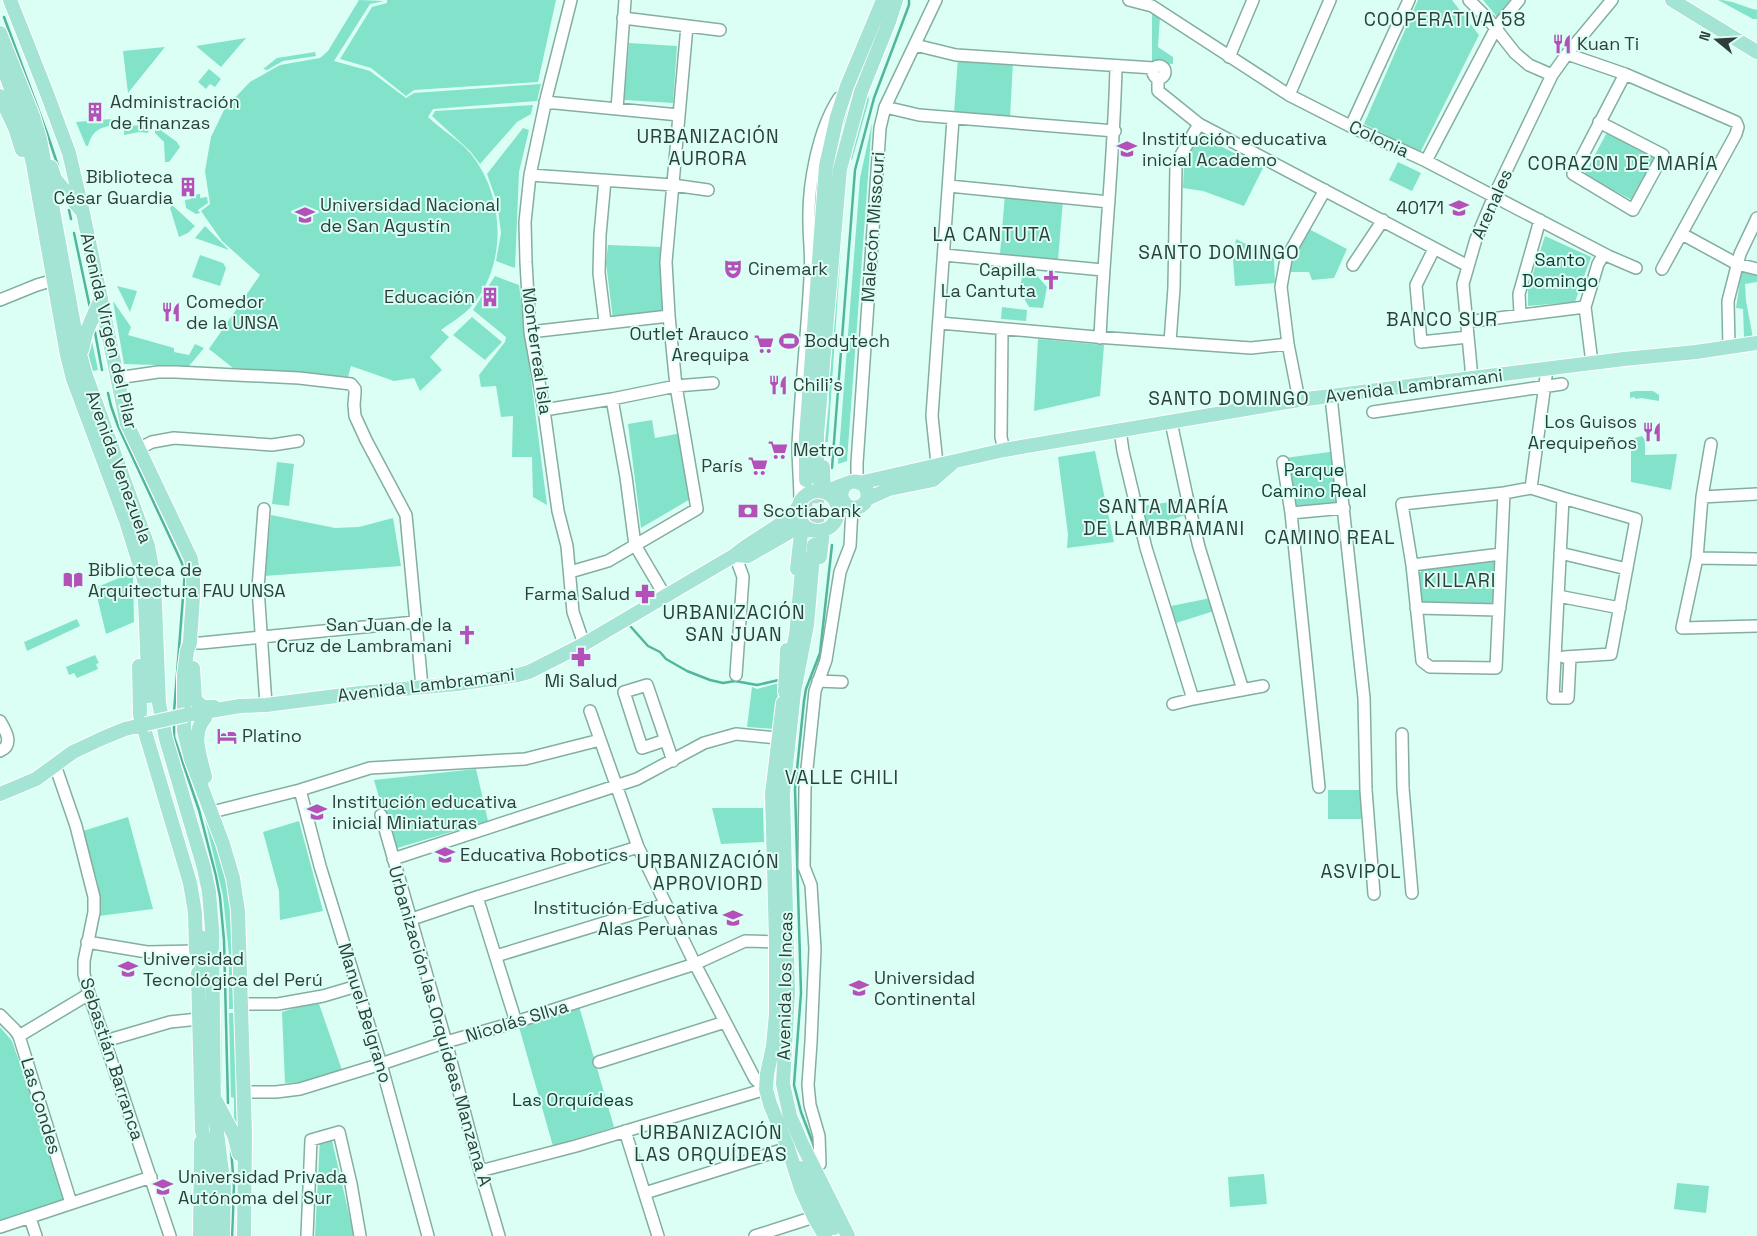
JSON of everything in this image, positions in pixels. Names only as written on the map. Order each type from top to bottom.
[{"type":"main road","points":[[2,0],[25,54],[39,74]]},
{"type":"main road","points":[[10,0],[39,74]]},
{"type":"main road","points":[[883,0],[847,86],[837,117],[826,166],[819,240],[819,269],[806,437],[812,479],[840,169],[861,92],[896,0]]},
{"type":"main road","points":[[1672,0],[1757,52]]},
{"type":"main road","name":"Avenida Venezuela","points":[[0,33],[33,116],[41,146],[80,356],[148,546],[154,579],[159,702],[166,739],[204,868],[209,892],[212,929],[214,1096],[216,1135],[224,1188],[223,1236]]},
{"type":"main road","name":"Avenida Venezuela","points":[[0,58],[23,121],[73,379],[126,521],[144,579],[150,704],[157,741],[194,865],[201,902],[204,930],[203,958],[198,981]]},
{"type":"main road","name":"Avenida Virgen del Pilar","points":[[39,74],[65,141],[76,178],[126,424],[191,559],[193,590],[190,643],[184,675],[184,731],[191,759],[223,844],[236,893],[241,1004],[245,1186],[244,1236]]},
{"type":"main road","points":[[0,96],[15,128],[27,166],[36,183]]},
{"type":"main road","points":[[41,146],[48,157],[55,179],[83,213]]},
{"type":"main road","points":[[811,264],[819,240]]},
{"type":"main road","points":[[80,356],[86,333],[101,298]]},
{"type":"main road","name":"Avenida Lambramani","points":[[824,492],[854,483],[938,470],[954,461],[1004,450],[1299,400],[1757,343]]},
{"type":"main road","points":[[824,352],[824,492]]},
{"type":"main road","name":"Avenida Lambramani","points":[[838,514],[889,490],[933,480],[938,470]]},
{"type":"main road","points":[[854,483],[867,491],[857,506],[844,503],[841,494],[842,490],[854,483]]},
{"type":"main road","points":[[818,491],[824,492],[830,495],[836,503],[838,514],[833,525],[823,531],[812,531],[802,524],[799,519],[798,505],[807,494],[818,491]]},
{"type":"main road","name":"Avenida Lambramani","points":[[187,718],[240,706],[266,705],[457,684],[529,672],[584,644],[735,555],[745,546],[786,520],[798,505]]},
{"type":"main road","name":"Avenida Lambramani","points":[[735,555],[748,556],[802,524]]},
{"type":"main road","name":"Avenida los Incas","points":[[802,524],[806,543],[805,640],[789,692],[784,738],[772,794],[778,849],[782,942],[776,997],[786,1100],[803,1146],[848,1236]]},
{"type":"main road","points":[[789,692],[809,653],[814,627],[823,531]]},
{"type":"main road","points":[[788,533],[797,536],[806,543]]},
{"type":"main road","name":"Avenida Venezuela","points":[[140,565],[137,590],[140,715],[146,728],[190,883],[195,913],[202,1131],[208,1148],[214,1186],[213,1236]]},
{"type":"main road","points":[[190,643],[194,694],[197,703],[206,707],[240,706]]},
{"type":"main road","name":"Avenida Lambramani","points":[[187,718],[205,718],[266,705]]},
{"type":"main road","points":[[0,794],[36,779],[74,752],[125,729],[146,728],[187,718]]},
{"type":"main road","points":[[205,718],[199,727],[197,738],[208,787],[209,806]]},
{"type":"main road","name":"Avenida los Incas","points":[[780,1040],[767,1074],[766,1089],[802,1189],[824,1236]]},
{"type":"main road","points":[[214,1096],[238,1144],[244,1202]]},
{"type":"main road","points":[[770,1104],[771,1101],[778,1097],[786,1100]]},
{"type":"main road","points":[[795,1127],[820,1164],[858,1236]]},
{"type":"main road","points":[[200,1236],[202,1131]]},
{"type":"main road","name":"Avenida los Incas","points":[[788,1148],[816,1194],[838,1236]]},
{"type":"street","name":"Monterreal Isla","points":[[571,0],[545,102],[530,175],[525,232],[527,306],[530,332],[544,410],[558,511],[567,546],[573,612],[584,644]]},
{"type":"street","points":[[617,109],[625,0]]},
{"type":"street","name":"Malecón Missouri","points":[[854,483],[857,467],[880,128],[885,107],[936,0]]},
{"type":"street","name":"Colonia","points":[[1129,0],[1152,6],[1289,95],[1426,161],[1604,254],[1636,268]]},
{"type":"street","points":[[1229,57],[1253,0]]},
{"type":"street","points":[[1351,126],[1409,0]]},
{"type":"street","points":[[1469,0],[1493,24],[1515,53],[1529,64],[1552,75]]},
{"type":"street","points":[[1426,161],[1493,24],[1518,0]]},
{"type":"street","name":"Arenales","points":[[1472,378],[1463,284],[1476,240],[1494,196],[1552,75],[1612,0]]},
{"type":"street","points":[[1289,95],[1326,1]]},
{"type":"street","points":[[623,18],[720,30]]},
{"type":"street","points":[[570,572],[608,560],[696,509],[676,386],[666,262],[687,26]]},
{"type":"street","points":[[914,45],[956,55],[1116,67],[1149,67],[1156,73],[1158,91],[1199,124],[1468,266]]},
{"type":"street","points":[[1567,54],[1624,74],[1736,122],[1738,127],[1736,134],[1662,269]]},
{"type":"street","points":[[1100,338],[1115,131],[1116,67]]},
{"type":"street","points":[[1599,122],[1663,155],[1633,210],[1573,174],[1599,122],[1624,74]]},
{"type":"street","points":[[798,505],[798,446],[811,264],[809,220],[816,157],[830,115],[847,86]]},
{"type":"street","points":[[545,102],[679,115]]},
{"type":"street","points":[[885,107],[920,115],[953,119],[1115,131]]},
{"type":"street","points":[[938,470],[932,416],[953,119]]},
{"type":"street","points":[[1170,342],[1174,288],[1176,165],[1199,124]]},
{"type":"street","points":[[530,175],[673,185],[708,190]]},
{"type":"street","points":[[604,180],[599,273],[604,322]]},
{"type":"street","points":[[949,186],[1109,202]]},
{"type":"street","points":[[1299,400],[1288,344],[1281,288],[1286,259],[1325,190]]},
{"type":"street","points":[[1729,347],[1728,301],[1737,264],[1757,218]]},
{"type":"street","points":[[1353,265],[1383,220]]},
{"type":"street","points":[[1520,314],[1519,294],[1540,220]]},
{"type":"street","points":[[1682,234],[1737,264],[1757,270]]},
{"type":"street","points":[[1434,249],[1416,285],[1421,342],[1468,337]]},
{"type":"street","points":[[1592,363],[1585,307],[1598,264],[1604,254]]},
{"type":"street","points":[[944,255],[1104,270]]},
{"type":"street","points":[[0,300],[54,280]]},
{"type":"street","points":[[1466,322],[1585,307]]},
{"type":"street","points":[[530,332],[669,316]]},
{"type":"street","points":[[940,323],[1100,338],[1251,348],[1288,344]]},
{"type":"street","points":[[1002,330],[1002,437],[1004,450]]},
{"type":"street","points":[[1531,488],[1547,368]]},
{"type":"street","points":[[117,378],[158,372],[176,372],[298,378],[347,382],[353,386],[356,393],[355,416],[406,515],[422,687]]},
{"type":"street","points":[[544,410],[676,386],[713,383]]},
{"type":"street","points":[[1373,412],[1562,384]]},
{"type":"street","points":[[1331,397],[1364,698],[1366,790],[1374,894]]},
{"type":"street","points":[[612,399],[626,477],[635,544],[665,596]]},
{"type":"street","points":[[1171,422],[1186,497],[1199,547],[1243,690]]},
{"type":"street","points":[[1120,430],[1123,451],[1146,548],[1193,699]]},
{"type":"street","points":[[138,448],[152,442],[174,438],[272,445],[298,441]]},
{"type":"street","points":[[1710,444],[1702,497],[1697,558],[1682,628],[1757,626]]},
{"type":"street","points":[[1283,462],[1291,513],[1319,787]]},
{"type":"street","points":[[1504,493],[1496,668],[1430,667],[1422,661],[1412,565],[1402,504],[1504,493],[1531,488],[1636,519],[1611,654],[1555,658]]},
{"type":"street","points":[[1702,497],[1757,494]]},
{"type":"street","points":[[1563,498],[1553,698],[1568,698],[1570,657]]},
{"type":"street","points":[[820,1164],[819,1136],[810,1105],[808,1085],[815,949],[811,885],[804,867],[805,788],[815,691],[826,660],[840,572],[850,546],[852,525],[857,506]]},
{"type":"street","points":[[1291,513],[1344,508]]},
{"type":"street","points":[[264,509],[258,580],[266,705]]},
{"type":"street","points":[[1560,553],[1627,569]]},
{"type":"street","points":[[1412,565],[1501,554]]},
{"type":"street","points":[[735,555],[743,577],[736,675]]},
{"type":"street","points":[[1697,558],[1757,559]]},
{"type":"street","points":[[1558,596],[1620,608]]},
{"type":"street","points":[[1416,608],[1498,610]]},
{"type":"street","points":[[190,643],[201,644],[415,622]]},
{"type":"street","points":[[818,681],[842,682]]},
{"type":"street","points":[[666,740],[642,748],[624,692],[646,684],[666,740],[673,761]]},
{"type":"street","points":[[1173,704],[1263,686]]},
{"type":"street","points":[[590,711],[638,847],[695,964],[755,1080],[766,1089]]},
{"type":"street","points":[[0,721],[9,740],[5,749],[0,751]]},
{"type":"street","points":[[393,858],[637,779],[704,743],[736,734],[784,738]]},
{"type":"street","points":[[1402,734],[1403,788],[1412,893]]},
{"type":"street","points":[[209,806],[300,790],[370,768],[525,759],[600,740]]},
{"type":"street","name":"Sebastián Barranca","points":[[55,765],[76,826],[94,897],[94,912],[87,942],[84,974],[170,1236]]},
{"type":"street","name":"Manuel Belgrano","points":[[300,790],[320,866],[382,1064],[428,1236]]},
{"type":"street","name":"Urbanización las Orquídeas Manzana A","points":[[381,815],[412,919],[499,1236]]},
{"type":"street","points":[[412,919],[638,847]]},
{"type":"street","points":[[477,897],[516,1022]]},
{"type":"street","points":[[496,956],[666,904]]},
{"type":"street","points":[[87,942],[146,952],[196,951]]},
{"type":"street","name":"Nicolás SIlva","points":[[243,1092],[276,1092],[300,1089],[695,964],[746,942],[782,942]]},
{"type":"street","points":[[241,1004],[278,1004],[323,996],[357,986]]},
{"type":"street","points":[[19,1036],[89,994]]},
{"type":"street","name":"Las Condes","points":[[0,1015],[19,1036],[71,1203]]},
{"type":"street","points":[[105,1041],[170,1022],[213,1018]]},
{"type":"street","points":[[599,1062],[725,1022]]},
{"type":"street","points":[[480,1171],[625,1131],[766,1089]]},
{"type":"street","points":[[625,1131],[658,1236]]},
{"type":"street","points":[[307,1236],[311,1140],[339,1132],[360,1236]]},
{"type":"street","points":[[645,1193],[788,1148]]},
{"type":"street","points":[[0,1228],[151,1177]]},
{"type":"street","points":[[756,1236],[814,1217]]},
{"type":"street","points":[[30,1218],[36,1236]]},
{"type":"green space","points":[[359,0],[384,1],[370,4],[334,61],[370,71],[406,98],[414,93],[541,84],[537,101],[433,109],[428,117],[467,149],[482,170],[490,187],[495,206],[497,245],[494,263],[478,298],[466,312],[441,330],[449,337],[430,357],[442,370],[420,391],[414,378],[394,381],[351,366],[348,377],[233,368],[209,349],[260,275],[222,241],[201,211],[210,204],[205,171],[211,137],[225,108],[250,82],[280,65],[320,58],[328,51]]},
{"type":"green space","points":[[387,0],[556,0],[538,82],[414,90],[406,96],[371,68],[340,59],[372,7],[387,3]]},
{"type":"green space","points":[[1418,0],[1452,0],[1479,35],[1420,153],[1364,124]]},
{"type":"green space","points":[[1483,0],[1510,0],[1497,17]]},
{"type":"green space","points":[[1718,0],[1733,2],[1757,10],[1757,19],[1753,19]]},
{"type":"green space","points":[[1152,13],[1160,16],[1158,47],[1173,57],[1173,64],[1152,63]]},
{"type":"green space","points":[[880,26],[846,119],[837,158],[834,158],[850,95]]},
{"type":"green space","points":[[246,38],[221,67],[196,46]]},
{"type":"green space","points":[[629,43],[677,46],[673,103],[624,100]]},
{"type":"green space","points":[[165,47],[128,93],[123,51]]},
{"type":"green space","points":[[315,52],[316,56],[283,61],[267,70],[263,69],[277,58]]},
{"type":"green space","points":[[958,58],[1013,62],[1010,117],[954,113]]},
{"type":"green space","points":[[209,69],[221,79],[215,87],[210,84],[206,89],[198,82]]},
{"type":"green space","points":[[867,90],[869,100],[852,160],[850,158]]},
{"type":"green space","points":[[533,105],[531,114],[517,122],[480,164],[470,151],[432,116],[435,111]]},
{"type":"green space","points":[[112,119],[109,126],[95,132],[88,146],[86,146],[76,122]]},
{"type":"green space","points":[[872,123],[847,461],[838,464],[860,178]]},
{"type":"green space","points":[[1611,125],[1659,150],[1634,201],[1584,175]]},
{"type":"green space","points":[[124,126],[149,126],[148,133],[139,132],[124,135]]},
{"type":"green space","points":[[523,128],[529,130],[519,172],[515,268],[496,261],[501,233],[497,202],[487,174]]},
{"type":"green space","points":[[159,129],[177,142],[180,147],[169,162],[165,162],[164,142],[155,133],[155,130]]},
{"type":"green space","points":[[1197,138],[1211,141],[1263,168],[1244,206],[1203,191],[1183,188],[1184,165]]},
{"type":"green space","points":[[1398,162],[1421,173],[1412,191],[1389,180]]},
{"type":"green space","points":[[845,188],[828,442],[825,442],[829,403],[828,367]]},
{"type":"green space","points":[[200,194],[200,198],[207,197],[208,203],[198,210],[200,213],[196,214],[186,208],[185,200],[191,199],[190,195]]},
{"type":"green space","points":[[1005,194],[1063,200],[1058,260],[1000,254]]},
{"type":"green space","points":[[172,205],[195,226],[188,233],[179,237],[170,208]]},
{"type":"green space","points":[[205,226],[229,250],[195,238]]},
{"type":"green space","points":[[1309,229],[1347,249],[1334,278],[1312,280],[1309,272],[1290,272],[1291,263]]},
{"type":"green space","name":"Santo Domingo","points":[[1545,236],[1591,257],[1575,302],[1528,306],[1528,289]]},
{"type":"green space","points":[[1236,239],[1274,258],[1275,283],[1235,286],[1233,259]]},
{"type":"green space","points":[[608,245],[661,247],[660,268],[664,311],[613,319],[606,263]]},
{"type":"green space","points":[[200,255],[223,263],[226,268],[220,286],[192,277]]},
{"type":"green space","points":[[1742,268],[1757,274],[1757,282],[1745,284],[1746,301],[1753,338],[1747,340],[1744,337],[1743,309],[1736,308]]},
{"type":"green space","points":[[1023,270],[1032,270],[1047,287],[1043,308],[1029,307],[1020,291]]},
{"type":"green space","points":[[495,276],[519,285],[547,505],[533,497],[532,457],[512,457],[513,416],[501,417],[496,386],[481,387],[479,375],[505,342],[506,337],[473,310]]},
{"type":"green space","points":[[117,286],[137,291],[130,312]]},
{"type":"green space","points":[[113,301],[131,327],[128,335],[174,348],[174,352],[189,355],[195,344],[204,348],[189,366],[124,364]]},
{"type":"green space","points":[[1002,307],[1027,310],[1026,321],[1001,319]]},
{"type":"green space","points":[[472,317],[502,342],[485,360],[453,335]]},
{"type":"green space","points":[[90,332],[98,370],[89,372],[86,350]]},
{"type":"green space","points":[[1038,339],[1104,345],[1100,396],[1034,411]]},
{"type":"green space","points":[[1653,391],[1659,395],[1659,401],[1630,398],[1630,392]]},
{"type":"green space","points":[[652,420],[655,438],[682,433],[692,498],[641,528],[628,424]]},
{"type":"green space","points":[[1642,436],[1645,440],[1645,455],[1677,454],[1671,490],[1631,482],[1631,439]]},
{"type":"green space","points":[[1095,451],[1114,542],[1067,548],[1068,534],[1058,457]]},
{"type":"green space","name":"Parque Camino Real","points":[[1337,451],[1343,503],[1291,508],[1285,458]]},
{"type":"green space","points":[[277,462],[294,464],[289,506],[272,504]]},
{"type":"green space","points":[[1183,500],[1186,515],[1148,527],[1143,506]]},
{"type":"green space","points":[[271,515],[335,528],[359,527],[393,518],[401,566],[264,576]]},
{"type":"green space","points":[[1495,559],[1493,604],[1418,604],[1415,579],[1422,570]]},
{"type":"green space","points":[[131,573],[133,577],[134,622],[106,634],[95,588]]},
{"type":"green space","points":[[1211,598],[1214,611],[1176,623],[1171,606]]},
{"type":"green space","points":[[77,619],[80,626],[27,651],[24,642]]},
{"type":"green space","points":[[95,655],[99,663],[96,664],[98,669],[77,678],[74,673],[69,675],[66,667]]},
{"type":"green space","points":[[779,683],[774,729],[747,727],[752,687],[757,689]]},
{"type":"green space","points":[[476,769],[488,821],[394,849],[374,780]]},
{"type":"green space","points":[[1328,790],[1361,790],[1361,819],[1328,819]]},
{"type":"green space","points":[[200,797],[226,873],[231,895],[236,1009],[229,1009],[229,955],[223,896]]},
{"type":"green space","points":[[712,808],[763,808],[764,842],[721,844]]},
{"type":"green space","points":[[128,817],[153,909],[99,916],[98,884],[83,831]]},
{"type":"green space","points":[[299,821],[323,911],[280,920],[279,891],[263,832]]},
{"type":"green space","points":[[214,885],[220,934],[222,1085],[219,1089]]},
{"type":"green space","points":[[318,1001],[342,1070],[307,1082],[285,1083],[282,1012]]},
{"type":"green space","name":"Las Orquídeas","points":[[579,1006],[614,1127],[553,1146],[519,1027]]},
{"type":"green space","points":[[229,1013],[236,1013],[239,1130],[234,1128],[234,1098],[231,1097]]},
{"type":"green space","points":[[0,1027],[12,1041],[67,1200],[0,1222]]},
{"type":"green space","points":[[331,1136],[354,1236],[315,1236],[320,1138]]},
{"type":"green space","points":[[1264,1174],[1267,1204],[1230,1207],[1228,1177]]},
{"type":"green space","points":[[1677,1183],[1709,1186],[1706,1213],[1674,1209]]},
{"type":"waterway","points":[[832,468],[855,170],[874,98],[909,5],[909,0]]},
{"type":"waterway","points":[[4,17],[58,166]]},
{"type":"waterway","points":[[69,210],[71,219]]},
{"type":"waterway","points":[[74,233],[90,308]]},
{"type":"waterway","points":[[94,327],[102,370]]},
{"type":"waterway","points":[[108,393],[118,426],[185,571],[174,712]]},
{"type":"waterway","points":[[814,1146],[801,1112],[794,1085],[801,993],[795,789],[806,689],[820,653],[832,545]]},
{"type":"waterway","points":[[631,627],[648,646],[660,652],[666,659],[687,671],[710,680],[723,683],[735,681],[757,685],[779,680]]},
{"type":"waterway","points":[[174,723],[174,737],[199,810],[220,897],[224,940],[228,1103]]},
{"type":"waterway","points":[[231,1149],[234,1186],[232,1236]]},
{"type":"tunnel","points":[[814,545],[817,520],[817,478]]},
{"type":"tunnel","points":[[805,537],[806,480]]},
{"type":"place","name":"Kuan Ti","points":[[1562,44]]},
{"type":"place","name":"Administración de finanzas","points":[[95,112]]},
{"type":"place","name":"Institución educativa inicial Academo","points":[[1127,149]]},
{"type":"place","name":"Biblioteca César Guardia","points":[[188,187]]},
{"type":"place","name":"40171","points":[[1459,208]]},
{"type":"place","name":"Universidad Nacional de San Agustín","points":[[305,215]]},
{"type":"place","name":"Cinemark","points":[[733,269]]},
{"type":"place","name":"Capilla La Cantuta","points":[[1051,280]]},
{"type":"place","name":"Educación","points":[[490,297]]},
{"type":"place","name":"Comedor de la UNSA","points":[[171,312]]},
{"type":"place","name":"Bodytech","points":[[789,341]]},
{"type":"place","name":"Outlet Arauco Arequipa","points":[[764,344]]},
{"type":"place","name":"Chili's","points":[[778,385]]},
{"type":"place","name":"Los Guisos Arequipeños","points":[[1652,432]]},
{"type":"place","name":"Metro","points":[[778,450]]},
{"type":"place","name":"París","points":[[758,466]]},
{"type":"place","name":"Scotiabank","points":[[748,511]]},
{"type":"place","name":"Biblioteca de Arquitectura FAU UNSA","points":[[73,580]]},
{"type":"place","name":"Farma Salud","points":[[645,594]]},
{"type":"place","name":"San Juan de la Cruz de Lambramani","points":[[467,635]]},
{"type":"place","name":"Mi Salud","points":[[581,657]]},
{"type":"place","name":"Platino","points":[[227,736]]},
{"type":"place","name":"Institución educativa inicial Miniaturas","points":[[317,812]]},
{"type":"place","name":"Educativa Robotics","points":[[445,855]]},
{"type":"place","name":"Institución Educativa Alas Peruanas","points":[[733,918]]},
{"type":"place","name":"Universidad Tecnológica del Perú","points":[[128,969]]},
{"type":"place","name":"Universidad Continental","points":[[859,988]]},
{"type":"place","name":"Universidad Privada Autónoma del Sur","points":[[163,1187]]},
{"type":"district","name":"COOPERATIVA 58","points":[[1445,19]]},
{"type":"district","name":"URBANIZACIÓN AURORA","points":[[708,147]]},
{"type":"district","name":"CORAZON DE MARÍA","points":[[1623,163]]},
{"type":"district","name":"LA CANTUTA","points":[[992,234]]},
{"type":"district","name":"SANTO DOMINGO","points":[[1219,252]]},
{"type":"district","name":"BANCO SUR","points":[[1442,319]]},
{"type":"district","name":"SANTO DOMINGO","points":[[1229,398]]},
{"type":"district","name":"SANTA MARÍA DE LAMBRAMANI","points":[[1164,517]]},
{"type":"district","name":"CAMINO REAL","points":[[1330,537]]},
{"type":"district","name":"KILLARI","points":[[1460,580]]},
{"type":"district","name":"URBANIZACIÓN SAN JUAN","points":[[734,623]]},
{"type":"district","name":"VALLE CHILI","points":[[842,777]]},
{"type":"district","name":"ASVIPOL","points":[[1361,871]]},
{"type":"district","name":"URBANIZACIÓN APROVIORD","points":[[708,872]]},
{"type":"district","name":"URBANIZACIÓN LAS ORQUÍDEAS","points":[[711,1143]]}]
